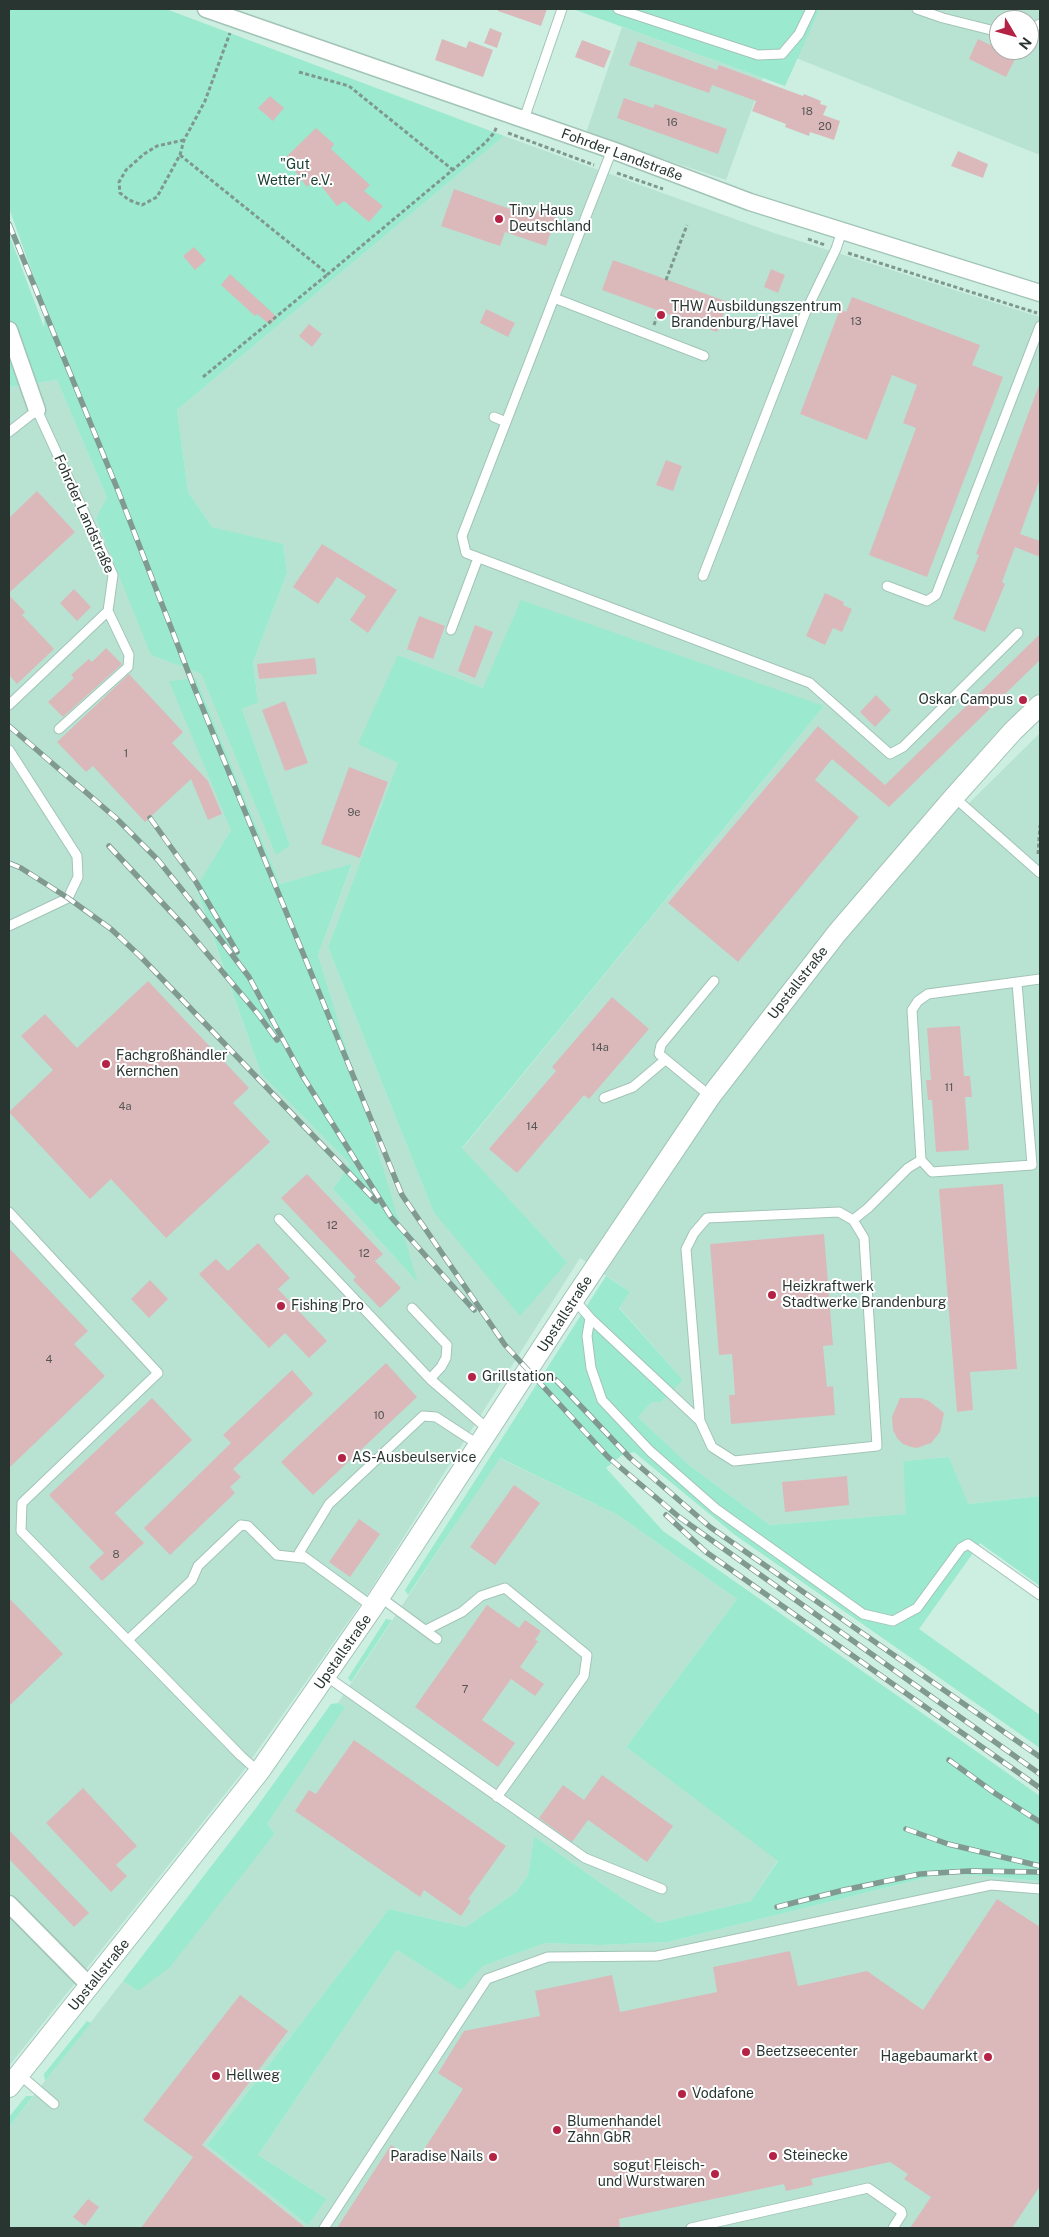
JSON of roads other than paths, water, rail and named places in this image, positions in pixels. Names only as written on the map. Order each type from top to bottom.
[{"type":"street","name":"Fohrder Landstraße","points":[[206,9],[238,14],[750,202],[1040,294]]},
{"type":"street","name":"Fohrder Landstraße","points":[[9,330],[37,410]]},
{"type":"street","name":"Upstallstraße","points":[[14,2081],[259,1772],[377,1602],[574,1299],[710,1097],[837,933],[954,797],[1040,704]]},
{"type":"street","points":[[9,1904],[90,1986]]},
{"type":"lane","points":[[524,119],[562,9]]},
{"type":"lane","points":[[618,9],[758,55],[782,54],[799,34],[811,9]]},
{"type":"lane","points":[[917,9],[943,18],[989,30]]},
{"type":"lane","points":[[612,150],[462,536],[466,553],[810,683],[890,754],[903,747],[1018,633]]},
{"type":"lane","points":[[703,576],[806,311],[836,249],[842,232]]},
{"type":"lane","points":[[554,298],[704,356]]},
{"type":"lane","points":[[887,586],[927,601],[936,595],[1040,326]]},
{"type":"lane","points":[[9,432],[37,410]]},
{"type":"lane","name":"Fohrder Landstraße","points":[[37,410],[113,575],[108,611]]},
{"type":"lane","points":[[494,417],[506,422]]},
{"type":"lane","points":[[451,630],[478,558]]},
{"type":"lane","points":[[11,703],[108,611],[129,655],[128,667],[59,729]]},
{"type":"lane","points":[[9,750],[76,856],[78,877],[68,898],[9,926]]},
{"type":"lane","points":[[954,797],[1039,872]]},
{"type":"lane","points":[[1017,983],[1032,1165],[932,1172],[921,1160],[912,1010],[918,1000],[928,994],[1040,979]]},
{"type":"lane","points":[[710,1097],[659,1054],[661,1045],[714,981]]},
{"type":"lane","points":[[604,1098],[633,1087],[665,1060]]},
{"type":"lane","points":[[853,1220],[868,1208],[908,1168],[921,1160]]},
{"type":"lane","points":[[9,1212],[158,1374],[22,1503],[21,1531],[241,1756],[259,1772]]},
{"type":"lane","points":[[839,1212],[853,1220],[864,1238],[877,1446],[734,1461],[712,1448],[700,1421],[686,1249],[694,1233],[708,1218],[839,1212]]},
{"type":"lane","points":[[279,1219],[484,1437]]},
{"type":"lane","points":[[574,1299],[590,1318],[700,1421]]},
{"type":"lane","points":[[412,1308],[447,1345],[444,1363],[430,1379]]},
{"type":"lane","points":[[590,1318],[587,1336],[591,1368],[602,1400],[650,1451],[716,1509],[863,1614],[893,1621],[917,1608],[961,1548],[968,1544],[1040,1594]]},
{"type":"lane","points":[[437,1639],[426,1630],[299,1554],[329,1504],[422,1416],[436,1417],[484,1437]]},
{"type":"lane","points":[[129,1640],[192,1580],[198,1566],[241,1525],[248,1526],[277,1555],[303,1558]]},
{"type":"lane","points":[[426,1630],[462,1612],[481,1596],[505,1588],[587,1655],[584,1676],[497,1797]]},
{"type":"lane","points":[[326,1676],[585,1858],[662,1889]]},
{"type":"lane","points":[[324,2228],[487,1979],[548,1957],[657,1956],[991,1885],[1040,1889]]},
{"type":"lane","points":[[14,2081],[54,2104]]},
{"type":"lane","points":[[691,2228],[868,2188],[902,2211],[893,2228]]},
{"type":"railway","points":[[9,224],[119,493],[194,687],[402,1195],[505,1345],[608,1457],[679,1517],[1040,1774]]},
{"type":"railway","points":[[9,726],[117,819],[158,860],[195,906],[249,977],[302,1075],[391,1217],[474,1310]]},
{"type":"railway","points":[[150,818],[196,882],[237,952]]},
{"type":"railway","points":[[109,846],[184,926],[258,1014],[277,1040]]},
{"type":"railway","points":[[9,863],[21,868],[68,898],[111,929],[140,956],[376,1201]]},
{"type":"railway","points":[[556,1380],[630,1458],[710,1527],[1040,1757]]},
{"type":"railway","points":[[666,1515],[706,1552],[1040,1788]]},
{"type":"railway","points":[[949,1760],[996,1794],[1040,1822]]},
{"type":"railway","points":[[906,1829],[948,1844],[1040,1866]]},
{"type":"railway","points":[[777,1907],[920,1874],[969,1871],[1040,1872]]},
{"type":"place","name":"Tiny Haus Deutschland","points":[[499,219]]},
{"type":"place","name":"THW Ausbildungszentrum Brandenburg/Havel","points":[[661,315]]},
{"type":"place","name":"Oskar Campus","points":[[1023,700]]},
{"type":"place","name":"Fachgroßhändler Kernchen","points":[[106,1064]]},
{"type":"place","name":"Heizkraftwerk Stadtwerke Brandenburg","points":[[772,1295]]},
{"type":"place","name":"Fishing Pro","points":[[281,1306]]},
{"type":"place","name":"Grillstation","points":[[472,1377]]},
{"type":"place","name":"AS-Ausbeulservice","points":[[342,1458]]},
{"type":"place","name":"Beetzseecenter","points":[[746,2052]]},
{"type":"place","name":"Hagebaumarkt","points":[[988,2057]]},
{"type":"place","name":"Hellweg","points":[[216,2076]]},
{"type":"place","name":"Vodafone","points":[[682,2094]]},
{"type":"place","name":"Blumenhandel Zahn GbR","points":[[557,2130]]},
{"type":"place","name":"Steinecke","points":[[773,2156]]},
{"type":"place","name":"Paradise Nails","points":[[493,2157]]},
{"type":"place","name":"sogut Fleisch- und Wurstwaren","points":[[715,2174]]},
{"type":"park label","name":"\"Gut Wetter\" e.V.","points":[[295,174]]}]
